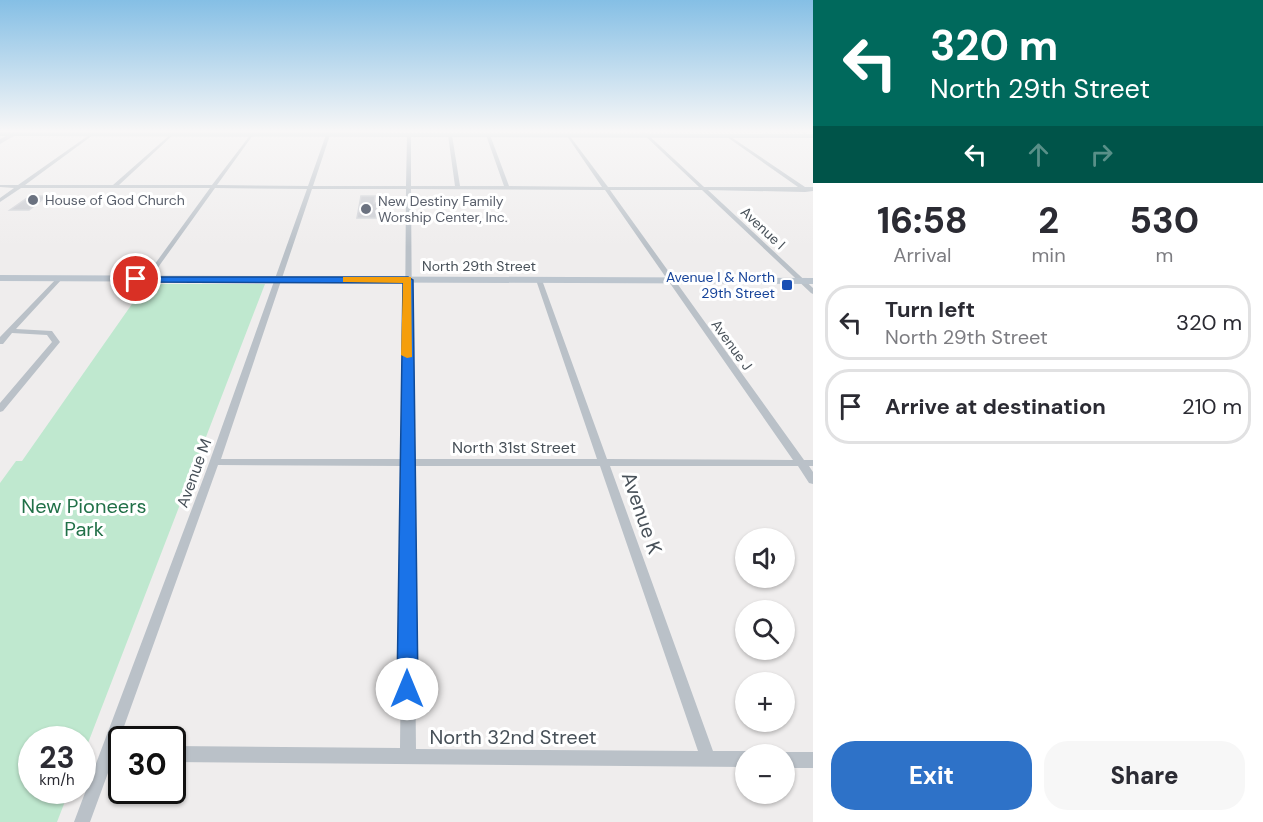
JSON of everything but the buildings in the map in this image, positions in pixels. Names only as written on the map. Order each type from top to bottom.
[{"type":"street","points":[[0,200],[42,170]]},
{"type":"street","points":[[114,187],[132,170]]},
{"type":"street","points":[[147,279],[225,170]]},
{"type":"street","name":"Avenue M","points":[[124,726],[277,279],[317,170]]},
{"type":"street","points":[[408,170],[406,462],[408,757]]},
{"type":"street","points":[[455,170],[458,188]]},
{"type":"street","points":[[501,170],[507,188]]},
{"type":"street","name":"Avenue J","points":[[592,170],[813,480]]},
{"type":"street","name":"Avenue I","points":[[684,170],[813,292]]},
{"type":"street","points":[[777,170],[813,195]]},
{"type":"street","points":[[0,186],[813,189]]},
{"type":"street","name":"North 29th Street","points":[[0,278],[813,281]]},
{"type":"street","points":[[0,342],[60,278]]},
{"type":"street","name":"Avenue K","points":[[539,280],[708,759]]},
{"type":"street","points":[[0,409],[56,342],[49,333],[10,332]]},
{"type":"street","name":"North 31st Street","points":[[214,462],[813,463]]},
{"type":"street","name":"North 32nd Street","points":[[186,754],[735,759]]},
{"type":"street","points":[[795,760],[813,760]]},
{"type":"street","name":"Avenue M","points":[[82,822],[108,767]]},
{"type":"green space","name":"New Pioneers Park","points":[[146,284],[265,284],[95,726],[18,726],[18,804],[64,804],[57,822],[0,822],[0,483],[16,461],[22,461]]},
{"type":"slow traffic","points":[[347,279],[408,280],[407,355]]},
{"type":"place","name":"House of God Church","points":[[33,200]]},
{"type":"place","name":"New Destiny Family Worship Center, Inc.","points":[[366,209]]},
{"type":"place","name":"Avenue I & North 29th Street","points":[[787,285]]},
{"type":"route","points":[[136,279],[408,280],[407,689]]}]
